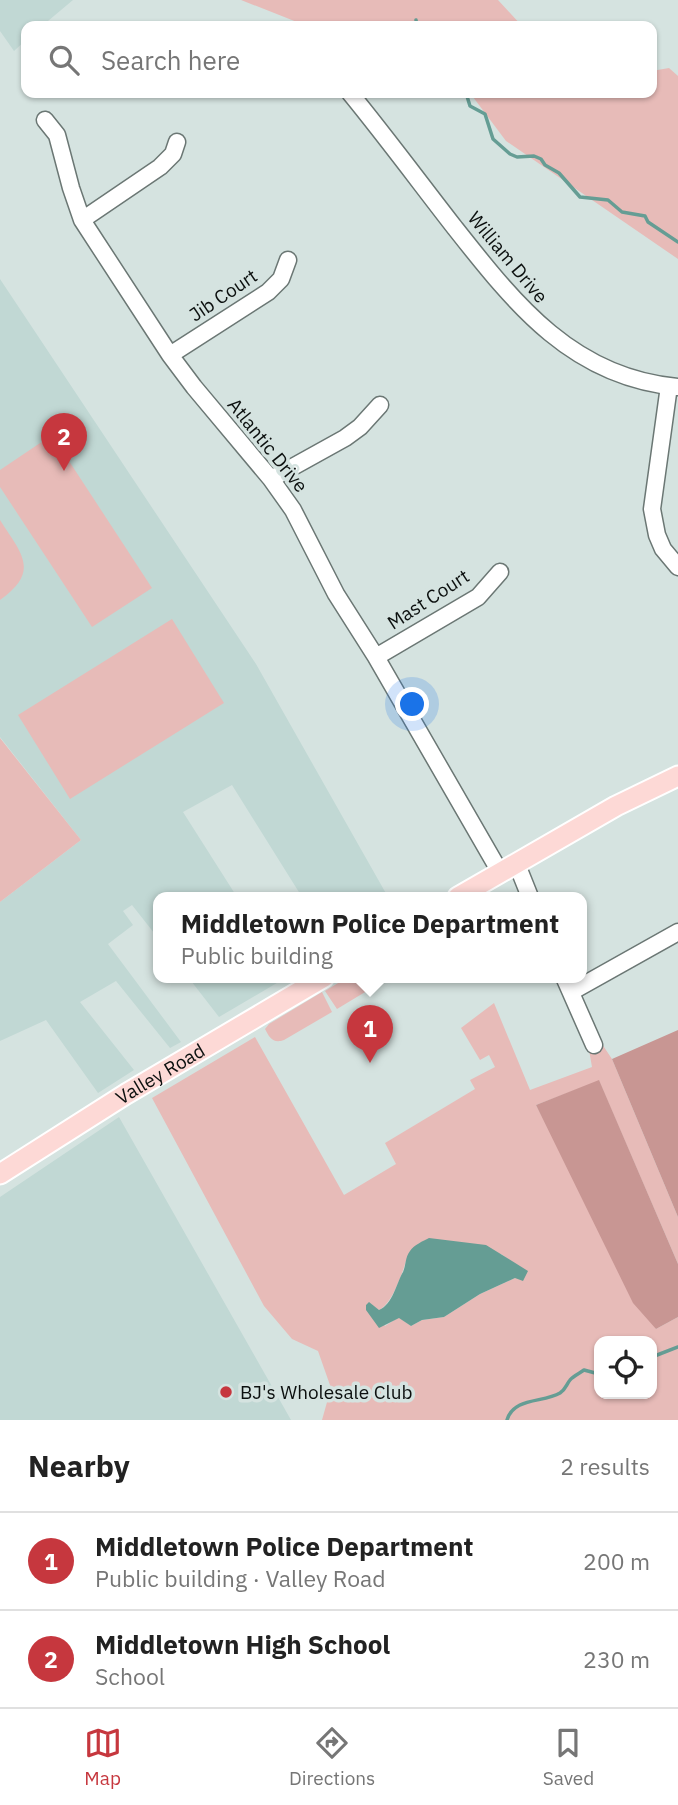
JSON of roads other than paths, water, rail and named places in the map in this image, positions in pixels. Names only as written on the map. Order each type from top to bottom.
[{"type":"main road","points":[[466,892],[616,806],[678,776]]},
{"type":"main road","name":"Valley Road","points":[[0,1174],[115,1100],[314,983]]},
{"type":"street","name":"William Drive","points":[[354,98],[494,276],[535,322],[576,352],[610,370],[674,387]]},
{"type":"street","name":"Atlantic Drive","points":[[46,120],[57,135],[82,220],[170,355],[271,479],[299,520],[351,621],[526,892]]},
{"type":"street","points":[[82,220],[160,167],[173,154],[177,142]]},
{"type":"street","name":"Jib Court","points":[[170,355],[268,292],[281,278],[288,260]]},
{"type":"street","points":[[674,387],[652,509],[663,549],[678,567]]},
{"type":"street","points":[[271,479],[345,438],[360,427],[380,405]]},
{"type":"street","name":"Mast Court","points":[[376,657],[478,597],[500,572]]},
{"type":"street","points":[[587,976],[678,932]]},
{"type":"street","points":[[568,985],[594,1045]]},
{"type":"waterway","points":[[468,98],[470,106],[485,114],[493,139],[510,154],[541,159],[545,165],[559,173],[580,197],[608,200],[622,212],[645,216],[648,222],[678,242]]},
{"type":"waterway","points":[[657,1355],[678,1347]]},
{"type":"waterway","points":[[507,1420],[516,1407],[560,1393],[571,1379],[584,1370],[594,1373]]},
{"type":"place","name":"Middletown High School","points":[[64,471]]},
{"type":"place","name":"Middletown Police Department","points":[[370,1063]]},
{"type":"place","name":"BJ's Wholesale Club","points":[[226,1392]]}]
